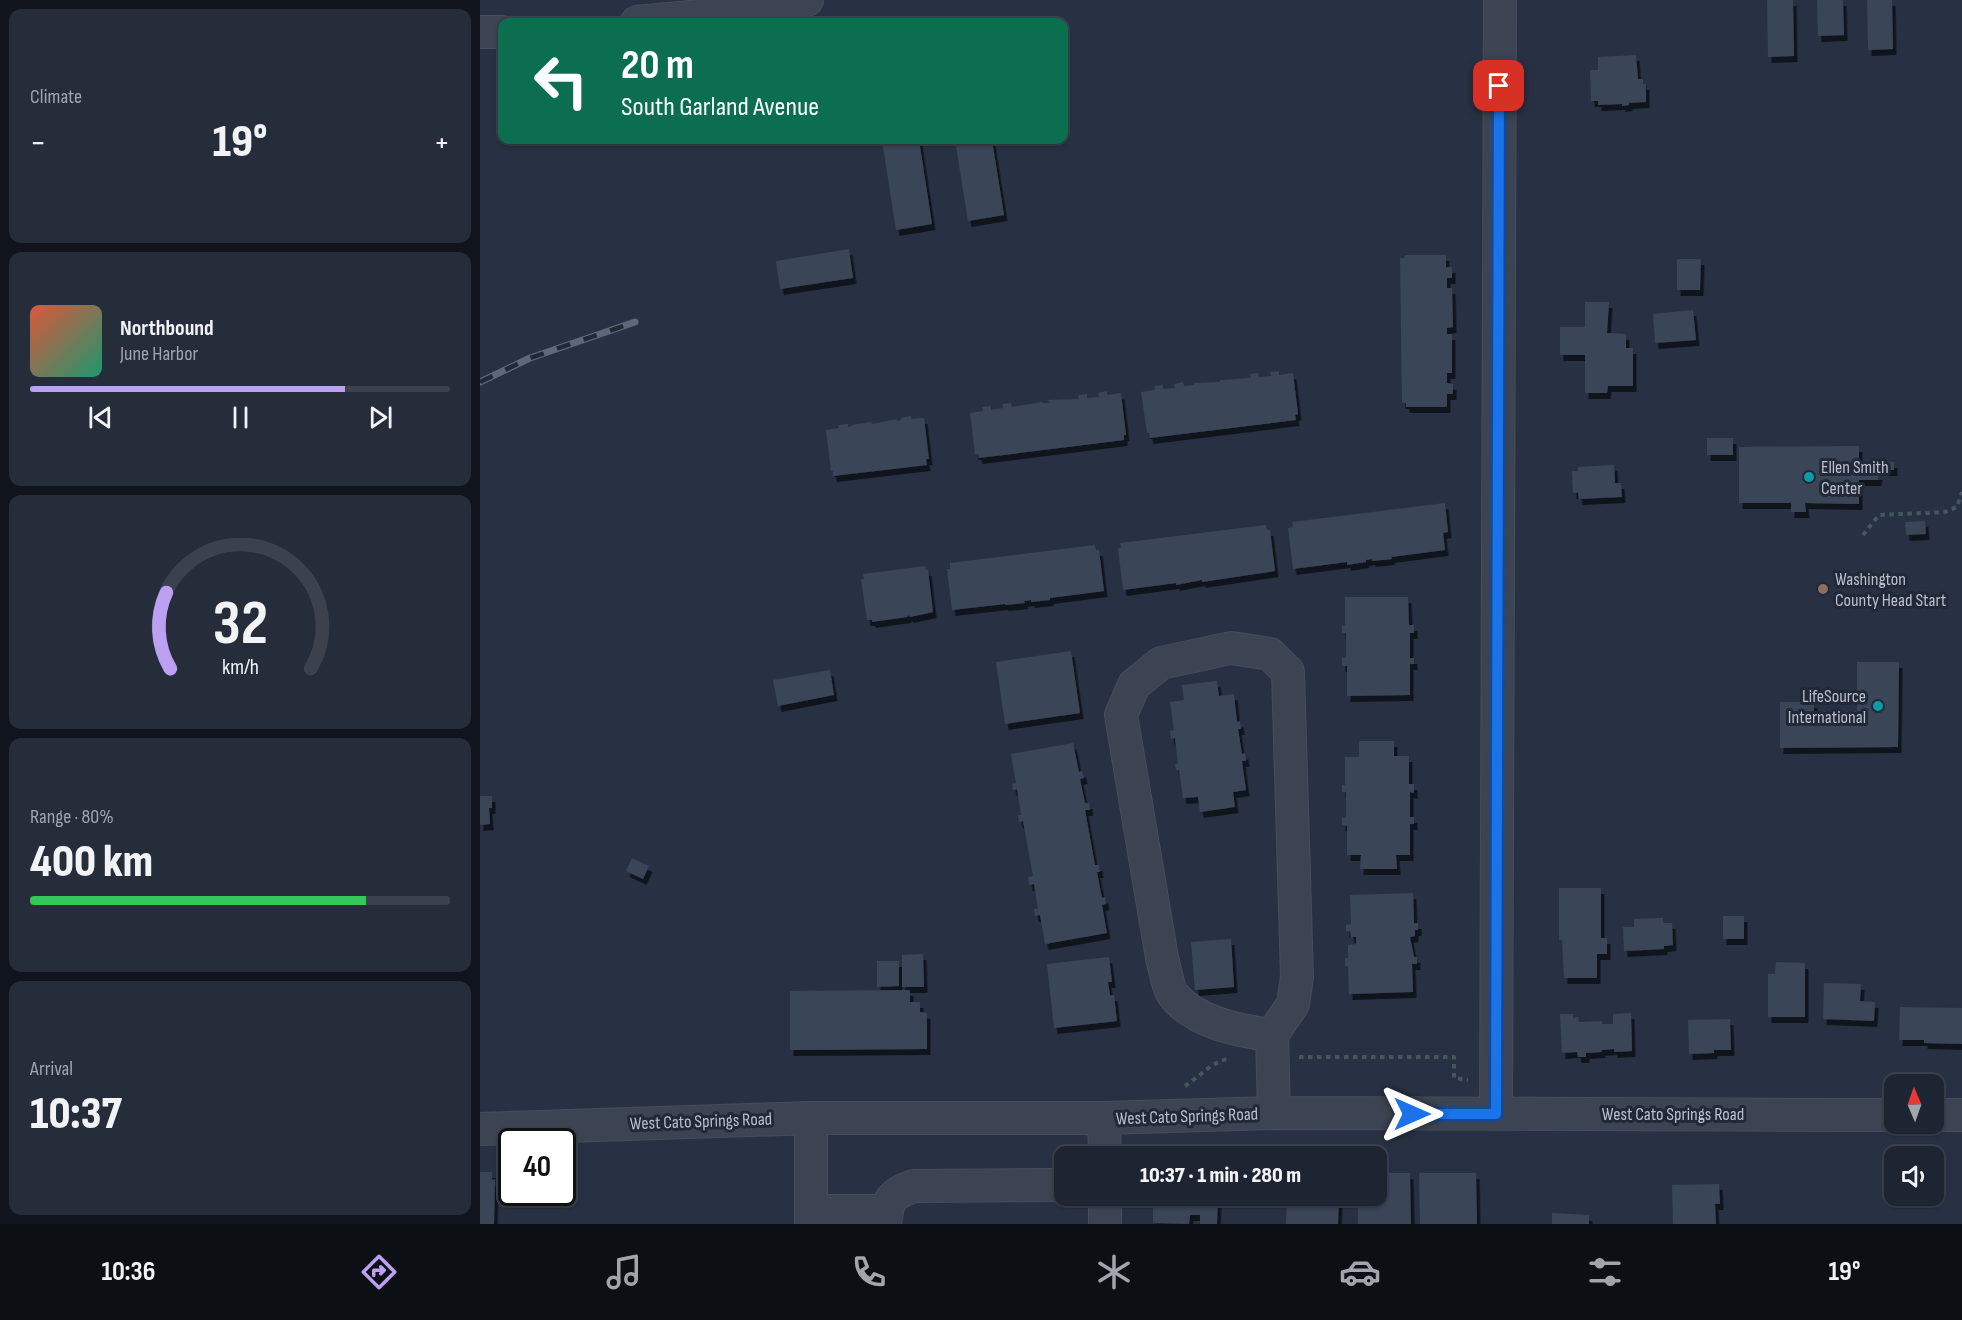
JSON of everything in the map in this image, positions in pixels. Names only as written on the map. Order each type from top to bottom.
[{"type":"street","points":[[679,18],[807,0]]},
{"type":"street","points":[[1496,1114],[1500,0]]},
{"type":"street","points":[[480,32],[498,33]]},
{"type":"street","points":[[1272,1035],[1248,1032],[1197,1016],[1173,996],[1162,958],[1121,715],[1134,685],[1161,663],[1231,648],[1270,654],[1288,672],[1297,977],[1293,1004],[1272,1035],[1274,1113]]},
{"type":"street","name":"West Cato Springs Road","points":[[480,1128],[811,1118],[1104,1118],[1274,1113],[1884,1115]]},
{"type":"street","points":[[1944,1115],[1962,1115]]},
{"type":"street","points":[[811,1118],[811,1217],[886,1218],[888,1203],[899,1191],[914,1186],[1054,1185]]},
{"type":"street","points":[[1104,1118],[1105,1146]]},
{"type":"street","points":[[1105,1206],[1105,1224]]},
{"type":"path","points":[[1863,535],[1879,515],[1945,512],[1957,507],[1962,492]]},
{"type":"building","points":[[1767,0],[1793,0],[1794,56],[1768,57]]},
{"type":"building","points":[[1817,0],[1843,0],[1844,35],[1818,36]]},
{"type":"building","points":[[1867,0],[1892,0],[1893,49],[1868,50]]},
{"type":"building","points":[[1636,55],[1638,79],[1643,79],[1643,84],[1646,84],[1646,102],[1629,103],[1629,105],[1622,106],[1622,104],[1598,105],[1598,101],[1591,101],[1590,70],[1598,70],[1598,57]]},
{"type":"building","points":[[883,144],[920,144],[932,224],[896,230]]},
{"type":"building","points":[[956,144],[993,144],[1004,215],[968,221]]},
{"type":"building","points":[[849,249],[853,278],[780,289],[776,261]]},
{"type":"building","points":[[1405,255],[1446,255],[1446,267],[1452,267],[1452,278],[1447,278],[1447,288],[1452,288],[1453,327],[1447,328],[1447,334],[1452,334],[1452,373],[1447,373],[1447,383],[1453,384],[1453,394],[1447,394],[1447,407],[1406,407],[1406,403],[1402,403],[1400,258],[1404,258]]},
{"type":"building","points":[[1677,259],[1701,259],[1700,290],[1677,290]]},
{"type":"building","points":[[1585,302],[1609,302],[1607,333],[1626,334],[1626,348],[1633,348],[1633,386],[1608,386],[1607,393],[1585,393],[1585,355],[1560,355],[1560,327],[1585,327]]},
{"type":"building","points":[[1693,310],[1696,340],[1655,343],[1653,314]]},
{"type":"building","points":[[1279,371],[1279,375],[1293,373],[1298,414],[1295,415],[1296,420],[1150,438],[1147,433],[1141,392],[1155,390],[1154,386],[1163,385],[1163,389],[1175,388],[1174,384],[1183,382],[1184,386],[1194,385],[1194,383],[1251,378],[1250,374],[1258,373],[1259,377],[1271,376],[1270,372]]},
{"type":"building","points":[[1107,391],[1107,395],[1121,393],[1126,435],[1124,435],[1124,440],[979,458],[978,454],[975,454],[970,413],[983,411],[982,407],[991,406],[991,410],[1003,408],[1002,404],[1011,403],[1012,407],[1049,403],[1048,400],[1079,399],[1078,395],[1087,394],[1087,398],[1099,397],[1098,393]]},
{"type":"building","points":[[911,416],[911,419],[924,418],[929,459],[926,459],[927,465],[833,476],[826,430],[839,428],[838,425],[848,424],[848,427],[871,422],[872,424],[897,419],[897,421]]},
{"type":"building","points":[[1707,438],[1733,438],[1733,455],[1707,455]]},
{"type":"building","name":"Ellen Smith Center","points":[[1859,446],[1859,461],[1894,462],[1894,470],[1868,470],[1868,474],[1879,474],[1878,480],[1859,480],[1859,504],[1805,503],[1806,512],[1791,512],[1791,503],[1739,503],[1739,447]]},
{"type":"building","points":[[1614,465],[1615,483],[1621,483],[1622,497],[1579,499],[1578,493],[1573,493],[1572,471],[1578,471],[1578,467]]},
{"type":"building","points":[[1445,503],[1448,532],[1443,533],[1445,550],[1391,557],[1392,559],[1372,561],[1372,559],[1347,565],[1347,562],[1293,569],[1288,528],[1293,527],[1292,522]]},
{"type":"building","points":[[1925,521],[1926,534],[1906,535],[1905,522]]},
{"type":"building","points":[[1266,525],[1267,530],[1270,530],[1275,571],[1202,582],[1202,580],[1123,590],[1118,548],[1121,548],[1120,543]]},
{"type":"building","points":[[1095,545],[1096,550],[1099,550],[1104,591],[1050,598],[1050,600],[1031,602],[1031,600],[1024,601],[1025,603],[952,610],[947,569],[950,569],[950,563]]},
{"type":"building","points":[[925,566],[928,570],[933,612],[872,622],[872,620],[867,620],[861,579],[864,579],[863,574]]},
{"type":"building","points":[[1345,597],[1408,597],[1409,625],[1414,625],[1414,633],[1410,633],[1410,658],[1414,658],[1414,664],[1410,664],[1410,695],[1347,696],[1347,666],[1342,666],[1342,658],[1346,658],[1346,633],[1342,633],[1342,626],[1345,625]]},
{"type":"building","points":[[1071,651],[1080,713],[1005,724],[996,662]]},
{"type":"building","name":"LifeSource International","points":[[1857,662],[1899,662],[1898,747],[1780,748],[1780,702],[1814,702],[1814,711],[1857,711]]},
{"type":"building","points":[[830,670],[834,695],[778,706],[773,680]]},
{"type":"building","points":[[1217,681],[1219,696],[1234,694],[1237,722],[1240,721],[1241,729],[1238,729],[1242,754],[1245,753],[1246,761],[1242,761],[1246,790],[1233,792],[1235,807],[1200,812],[1198,797],[1183,798],[1179,770],[1176,770],[1175,764],[1178,764],[1175,738],[1171,739],[1170,731],[1174,730],[1170,702],[1184,700],[1182,685]]},
{"type":"building","points":[[1359,741],[1394,741],[1394,756],[1409,756],[1409,784],[1414,784],[1414,793],[1410,792],[1410,817],[1414,817],[1414,824],[1410,824],[1410,855],[1396,855],[1397,869],[1360,869],[1361,855],[1347,855],[1347,826],[1342,825],[1342,818],[1346,818],[1346,792],[1342,792],[1342,785],[1345,785],[1345,757],[1359,757]]},
{"type":"building","points":[[1073,743],[1079,772],[1082,771],[1084,778],[1080,779],[1085,803],[1089,803],[1090,810],[1085,810],[1095,865],[1099,865],[1100,872],[1097,872],[1102,898],[1105,897],[1106,904],[1102,905],[1107,933],[1045,944],[1040,915],[1035,916],[1034,909],[1038,909],[1034,884],[1029,885],[1028,877],[1033,876],[1023,821],[1019,822],[1018,815],[1021,815],[1017,789],[1013,790],[1012,784],[1016,783],[1011,754]]},
{"type":"building","points":[[480,796],[492,796],[492,808],[489,808],[490,824],[480,825]]},
{"type":"building","points":[[632,858],[649,866],[643,879],[626,871]]},
{"type":"building","points":[[1559,888],[1601,888],[1601,938],[1607,938],[1607,954],[1597,954],[1597,978],[1564,978],[1562,940],[1559,940]]},
{"type":"building","points":[[1413,893],[1414,923],[1418,923],[1418,930],[1415,930],[1415,936],[1410,937],[1414,957],[1417,957],[1417,964],[1412,964],[1413,992],[1349,994],[1348,966],[1345,966],[1345,958],[1348,958],[1348,945],[1356,944],[1356,937],[1351,937],[1350,931],[1346,931],[1346,925],[1351,924],[1350,895]]},
{"type":"building","points":[[1723,916],[1744,916],[1744,939],[1723,939]]},
{"type":"building","points":[[1663,918],[1663,923],[1672,923],[1673,945],[1664,946],[1664,949],[1624,951],[1623,927],[1634,927],[1634,919]]},
{"type":"building","points":[[1231,939],[1234,987],[1195,990],[1191,942]]},
{"type":"building","points":[[923,954],[924,987],[902,987],[902,955]]},
{"type":"building","points":[[1109,957],[1112,982],[1108,982],[1110,995],[1114,995],[1117,1021],[1054,1028],[1047,964]]},
{"type":"building","points":[[877,961],[899,961],[899,986],[877,987]]},
{"type":"building","points":[[1776,962],[1805,963],[1805,1017],[1768,1017],[1768,974],[1775,974]]},
{"type":"building","points":[[1824,983],[1861,984],[1860,1001],[1875,1002],[1874,1021],[1823,1019]]},
{"type":"building","points":[[910,990],[910,1002],[920,1002],[920,1012],[927,1013],[927,1049],[790,1050],[790,991]]},
{"type":"building","points":[[1900,1007],[1962,1008],[1962,1044],[1899,1040]]},
{"type":"building","points":[[1631,1013],[1632,1051],[1602,1050],[1602,1052],[1586,1053],[1586,1057],[1578,1057],[1577,1052],[1562,1053],[1560,1014],[1573,1014],[1573,1018],[1578,1017],[1579,1022],[1602,1021],[1602,1024],[1613,1024],[1613,1014]]},
{"type":"building","points":[[1730,1019],[1731,1050],[1689,1054],[1688,1020]]},
{"type":"building","points":[[480,1172],[492,1172],[492,1180],[495,1179],[494,1224],[480,1224]]},
{"type":"building","points":[[1387,1173],[1410,1173],[1411,1224],[1358,1224],[1358,1206],[1387,1206]]},
{"type":"building","points":[[1419,1173],[1476,1173],[1477,1224],[1420,1224]]},
{"type":"building","points":[[1719,1184],[1720,1204],[1715,1204],[1716,1224],[1673,1224],[1672,1185]]},
{"type":"building","points":[[1153,1206],[1218,1206],[1217,1224],[1200,1224],[1200,1215],[1190,1215],[1189,1224],[1153,1223]]},
{"type":"building","points":[[1287,1206],[1339,1206],[1338,1224],[1286,1224]]},
{"type":"building","points":[[1552,1213],[1589,1215],[1589,1224],[1552,1224]]},
{"type":"railway","points":[[480,382],[530,358],[635,322]]},
{"type":"place","name":"Ellen Smith Center","points":[[1809,477]]},
{"type":"place","name":"Washington County Head Start","points":[[1823,589]]},
{"type":"place","name":"LifeSource International","points":[[1878,706]]},
{"type":"route","points":[[1412,1114],[1496,1114],[1499,86]]}]
